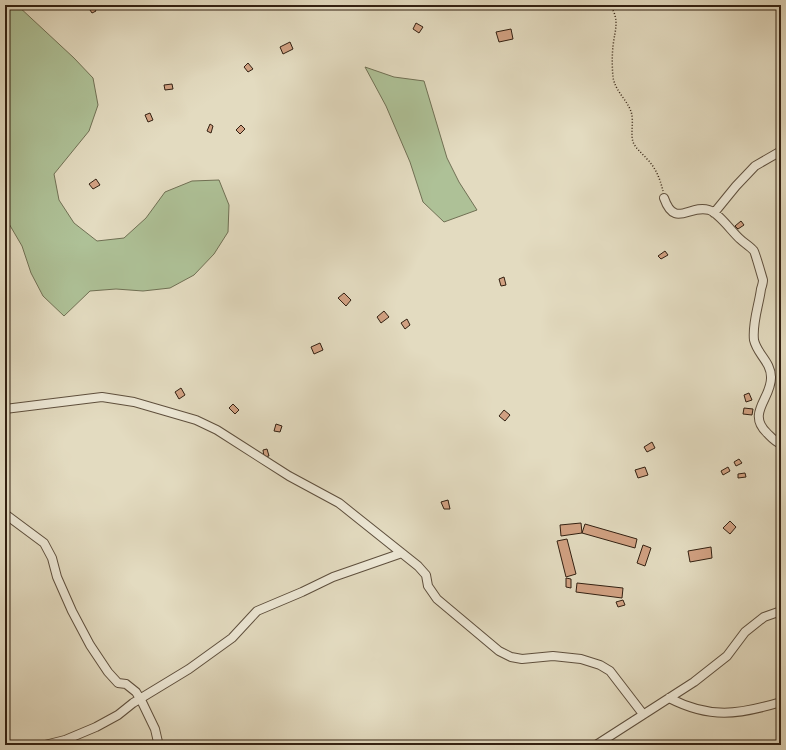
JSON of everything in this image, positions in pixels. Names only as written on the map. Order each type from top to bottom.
[{"type":"street","points":[[714,213],[736,186],[756,166],[781,151]]},
{"type":"street","points":[[664,198],[668,208],[673,212],[682,214],[696,210],[708,210],[714,213],[740,240],[754,251],[763,280],[760,303],[754,326],[754,340],[759,353],[771,370],[771,381],[758,411],[762,429],[776,442],[781,444]]},
{"type":"street","points":[[5,409],[102,397],[134,402],[196,420],[217,430],[289,476],[339,503],[418,566],[426,575],[428,586],[437,599],[499,651],[511,657],[522,659],[553,656],[581,659],[600,665],[610,671],[643,714]]},
{"type":"street","points":[[5,514],[44,543],[52,558],[57,577],[69,604],[90,644],[108,672],[118,683],[126,684],[136,692],[155,729],[158,742],[157,745]]},
{"type":"street","points":[[45,745],[65,740],[96,727],[118,715],[140,699],[189,669],[232,638],[257,611],[333,577],[402,553]]},
{"type":"street","points":[[596,745],[694,682],[728,656],[745,632],[764,617],[781,610]]},
{"type":"street","points":[[669,698],[685,706],[704,712],[729,714],[757,710],[781,702]]},
{"type":"path","points":[[610,5],[615,13],[616,22],[613,47],[613,77],[618,90],[630,109],[632,117],[633,142],[637,150],[648,160],[656,171],[662,184],[664,198]]},
{"type":"green space","points":[[5,5],[17,5],[74,58],[93,78],[98,105],[89,131],[54,174],[59,200],[74,223],[97,241],[124,238],[146,218],[165,192],[192,181],[219,180],[229,205],[228,232],[214,254],[194,275],[170,288],[143,291],[116,289],[90,291],[64,316],[43,296],[31,273],[22,246],[5,217]]},
{"type":"green space","points":[[365,67],[394,77],[424,81],[447,158],[459,182],[477,210],[444,222],[423,202],[410,162],[386,106]]},
{"type":"building","points":[[93,5],[96,11],[92,13],[88,7]]},
{"type":"building","points":[[416,23],[423,27],[419,33],[413,29]]},
{"type":"building","points":[[511,29],[513,39],[499,42],[496,32]]},
{"type":"building","points":[[290,42],[293,49],[283,54],[280,47]]},
{"type":"building","points":[[248,63],[253,69],[248,72],[244,67]]},
{"type":"building","points":[[172,84],[173,89],[165,90],[164,85]]},
{"type":"building","points":[[150,113],[153,120],[148,122],[145,115]]},
{"type":"building","points":[[210,124],[213,126],[211,133],[207,131]]},
{"type":"building","points":[[241,125],[245,129],[240,134],[236,130]]},
{"type":"building","points":[[96,179],[100,185],[93,189],[89,184]]},
{"type":"building","points":[[741,221],[744,225],[738,229],[735,226]]},
{"type":"building","points":[[665,251],[668,255],[661,259],[658,256]]},
{"type":"building","points":[[504,277],[506,285],[501,286],[499,279]]},
{"type":"building","points":[[344,293],[351,300],[346,306],[338,298]]},
{"type":"building","points":[[384,311],[389,317],[381,323],[377,317]]},
{"type":"building","points":[[407,319],[410,325],[405,329],[401,323]]},
{"type":"building","points":[[320,343],[323,350],[314,354],[311,347]]},
{"type":"building","points":[[181,388],[185,395],[179,399],[175,392]]},
{"type":"building","points":[[749,393],[752,400],[746,402],[744,395]]},
{"type":"building","points":[[233,404],[239,410],[235,414],[229,408]]},
{"type":"building","points":[[744,408],[753,409],[752,415],[743,414]]},
{"type":"building","points":[[504,410],[510,415],[505,421],[499,416]]},
{"type":"building","points":[[276,424],[282,426],[280,432],[274,431]]},
{"type":"building","points":[[652,442],[655,448],[647,452],[644,447]]},
{"type":"building","points":[[267,449],[269,456],[264,457],[263,450]]},
{"type":"building","points":[[739,459],[742,463],[736,466],[734,462]]},
{"type":"building","points":[[645,467],[648,475],[638,478],[635,470]]},
{"type":"building","points":[[728,467],[730,471],[723,475],[721,471]]},
{"type":"building","points":[[745,473],[746,477],[738,478],[738,474]]},
{"type":"building","points":[[448,500],[450,509],[444,509],[441,502]]},
{"type":"building","points":[[730,521],[736,527],[730,534],[723,528]]},
{"type":"building","points":[[581,523],[582,533],[561,536],[560,525]]},
{"type":"building","points":[[585,524],[637,539],[635,548],[582,533]]},
{"type":"building","points":[[567,539],[576,574],[566,577],[557,541]]},
{"type":"building","points":[[643,545],[651,548],[645,566],[637,563]]},
{"type":"building","points":[[711,547],[712,558],[690,562],[688,551]]},
{"type":"building","points":[[566,578],[571,579],[571,588],[566,587]]},
{"type":"building","points":[[577,583],[623,588],[622,598],[576,592]]},
{"type":"building","points":[[623,600],[625,605],[618,607],[616,602]]}]
